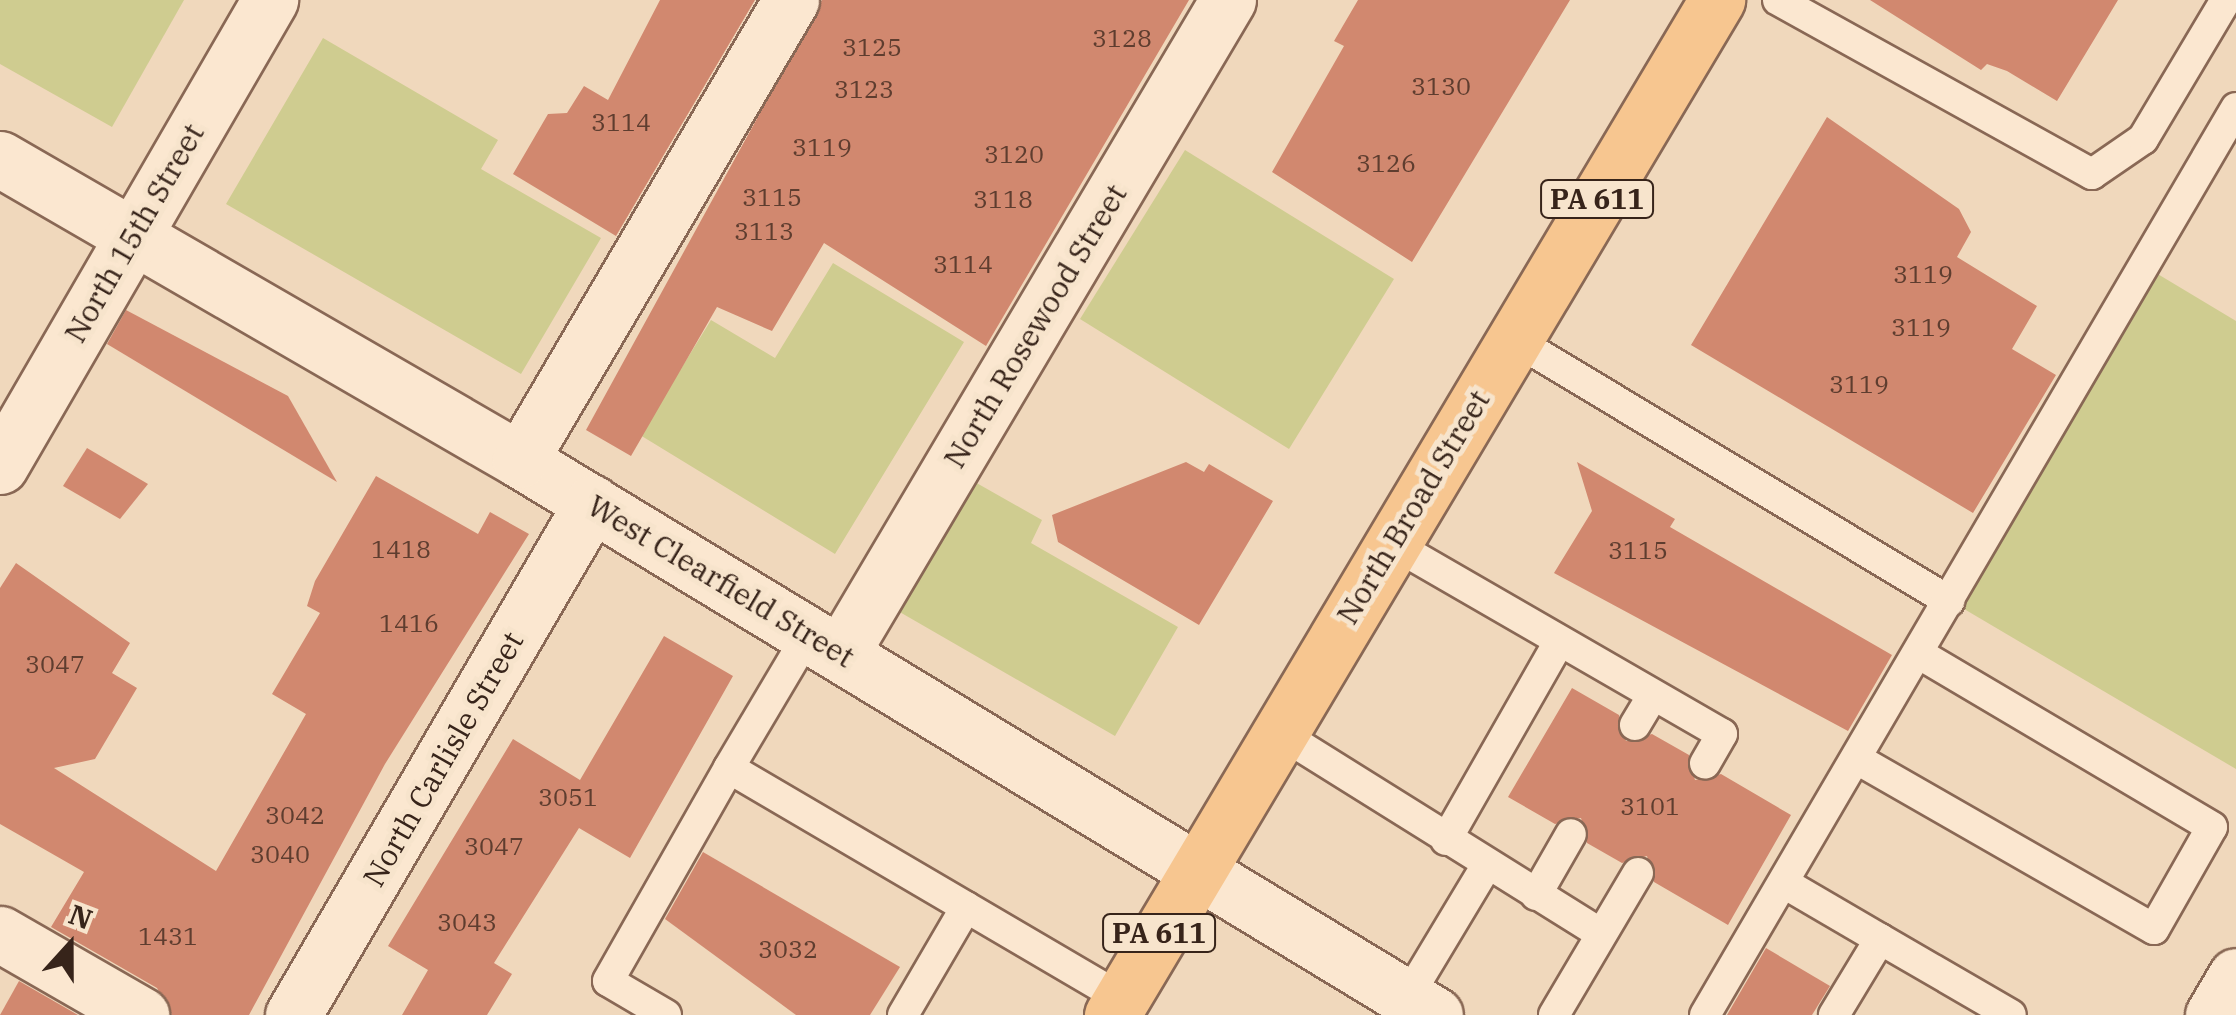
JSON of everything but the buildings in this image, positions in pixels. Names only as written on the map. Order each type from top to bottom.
[{"type":"main road","name":"North Broad Street","points":[[1117,1007],[1717,0]]},
{"type":"street","name":"North 15th Street","points":[[0,466],[270,0]]},
{"type":"street","points":[[520,460],[791,0]]},
{"type":"street","name":"North Rosewood Street","points":[[825,643],[1228,0]]},
{"type":"street","name":"West Clearfield Street","points":[[0,159],[520,460],[1421,1006]]},
{"type":"street","name":"North Carlisle Street","points":[[294,1015],[592,503]]},
{"type":"street","points":[[0,934],[141,1015]]},
{"type":"street","points":[[2213,1015],[2236,976]]},
{"type":"lane","points":[[1778,0],[2092,174],[2143,139],[2226,0]]},
{"type":"lane","points":[[1705,1015],[2236,108]]},
{"type":"lane","points":[[1513,339],[1949,601]]},
{"type":"lane","points":[[1391,543],[1722,734],[1705,764]]},
{"type":"lane","points":[[1446,840],[1558,642]]},
{"type":"lane","points":[[666,1015],[608,981],[729,768],[825,643]]},
{"type":"lane","points":[[1857,758],[2154,929],[2212,827],[1918,653]]},
{"type":"lane","points":[[1635,724],[1653,696]]},
{"type":"lane","points":[[1278,732],[1601,934]]},
{"type":"lane","points":[[729,768],[966,907],[1117,1007]]},
{"type":"lane","points":[[1536,895],[1571,834]]},
{"type":"lane","points":[[1421,1006],[1487,865]]},
{"type":"lane","points":[[1554,1015],[1638,873]]},
{"type":"lane","points":[[1784,883],[2011,1015]]},
{"type":"lane","points":[[903,1015],[966,907]]},
{"type":"lane","points":[[1834,1015],[1880,939]]},
{"type":"shaded area","points":[[0,0],[184,0],[112,127],[0,64]]},
{"type":"shaded area","points":[[323,38],[498,140],[481,169],[601,238],[521,374],[226,204]]},
{"type":"shaded area","points":[[1185,150],[1394,279],[1289,449],[1080,319]]},
{"type":"shaded area","points":[[833,263],[964,342],[835,554],[640,435],[711,320],[775,358]]},
{"type":"shaded area","points":[[2156,273],[2236,321],[2236,769],[1959,606]]},
{"type":"shaded area","points":[[966,477],[1042,520],[1031,543],[1178,627],[1115,736],[891,607]]}]
